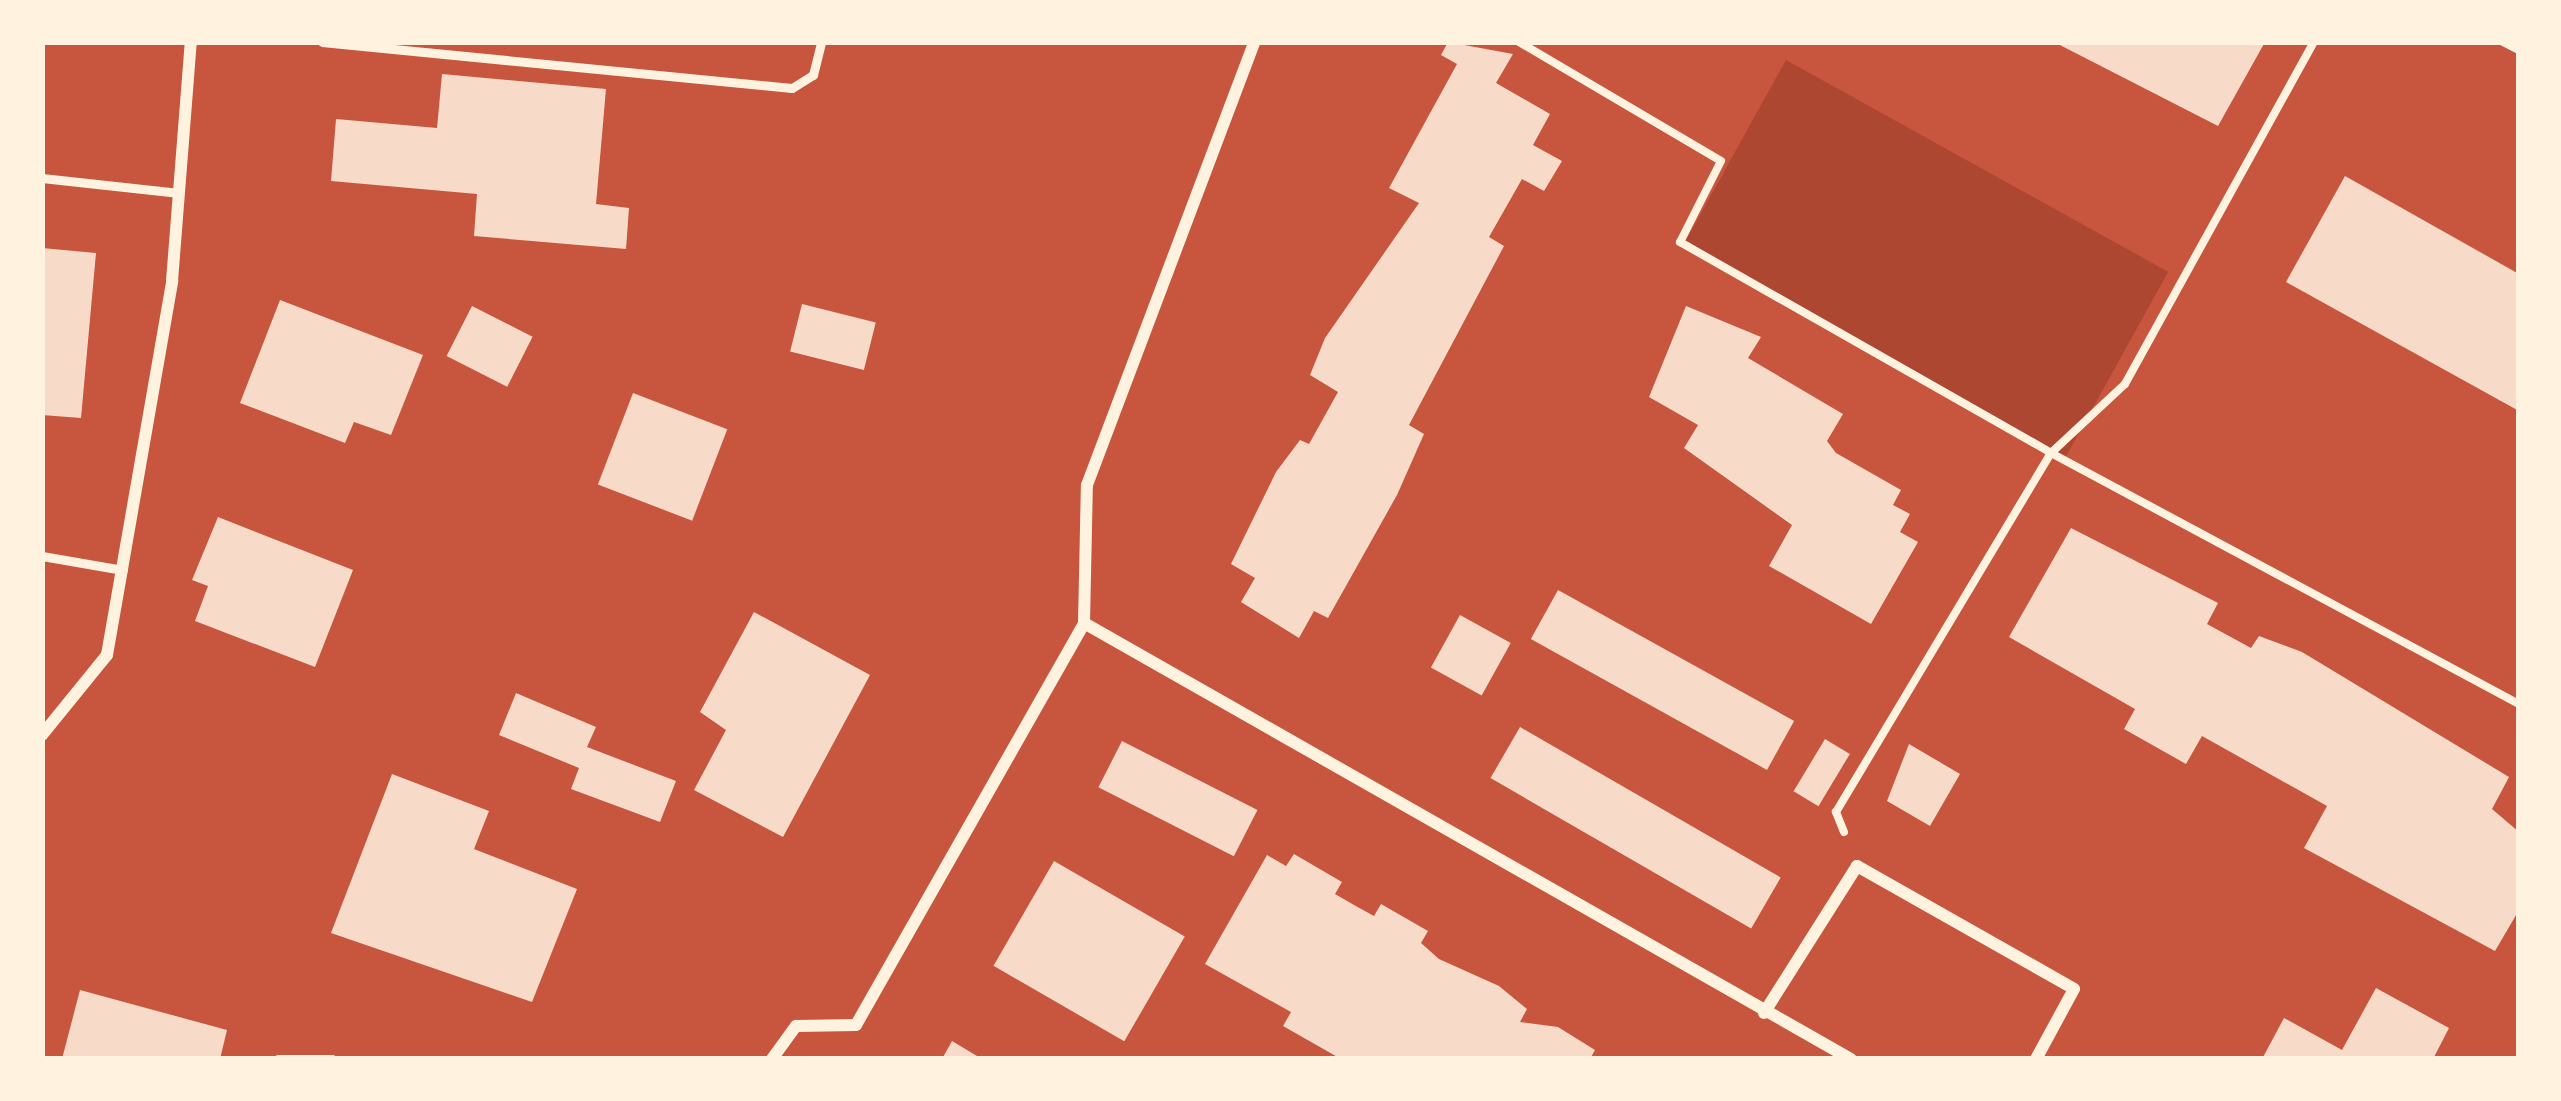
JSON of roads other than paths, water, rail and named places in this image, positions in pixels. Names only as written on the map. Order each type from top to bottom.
[{"type":"street","points":[[42,735],[107,655],[179,193],[191,42]]},
{"type":"street","points":[[772,1059],[796,1026],[856,1025],[1084,622],[1087,484],[1254,42]]},
{"type":"street","points":[[1084,622],[1851,1059]]},
{"type":"street","points":[[1764,1013],[1857,866],[2074,989],[2036,1059]]},
{"type":"lane","points":[[322,42],[792,88],[813,75],[821,42]]},
{"type":"lane","points":[[42,178],[179,193]]},
{"type":"lane","points":[[42,556],[123,570]]},
{"type":"lane","points":[[278,1059],[332,1059]]}]
